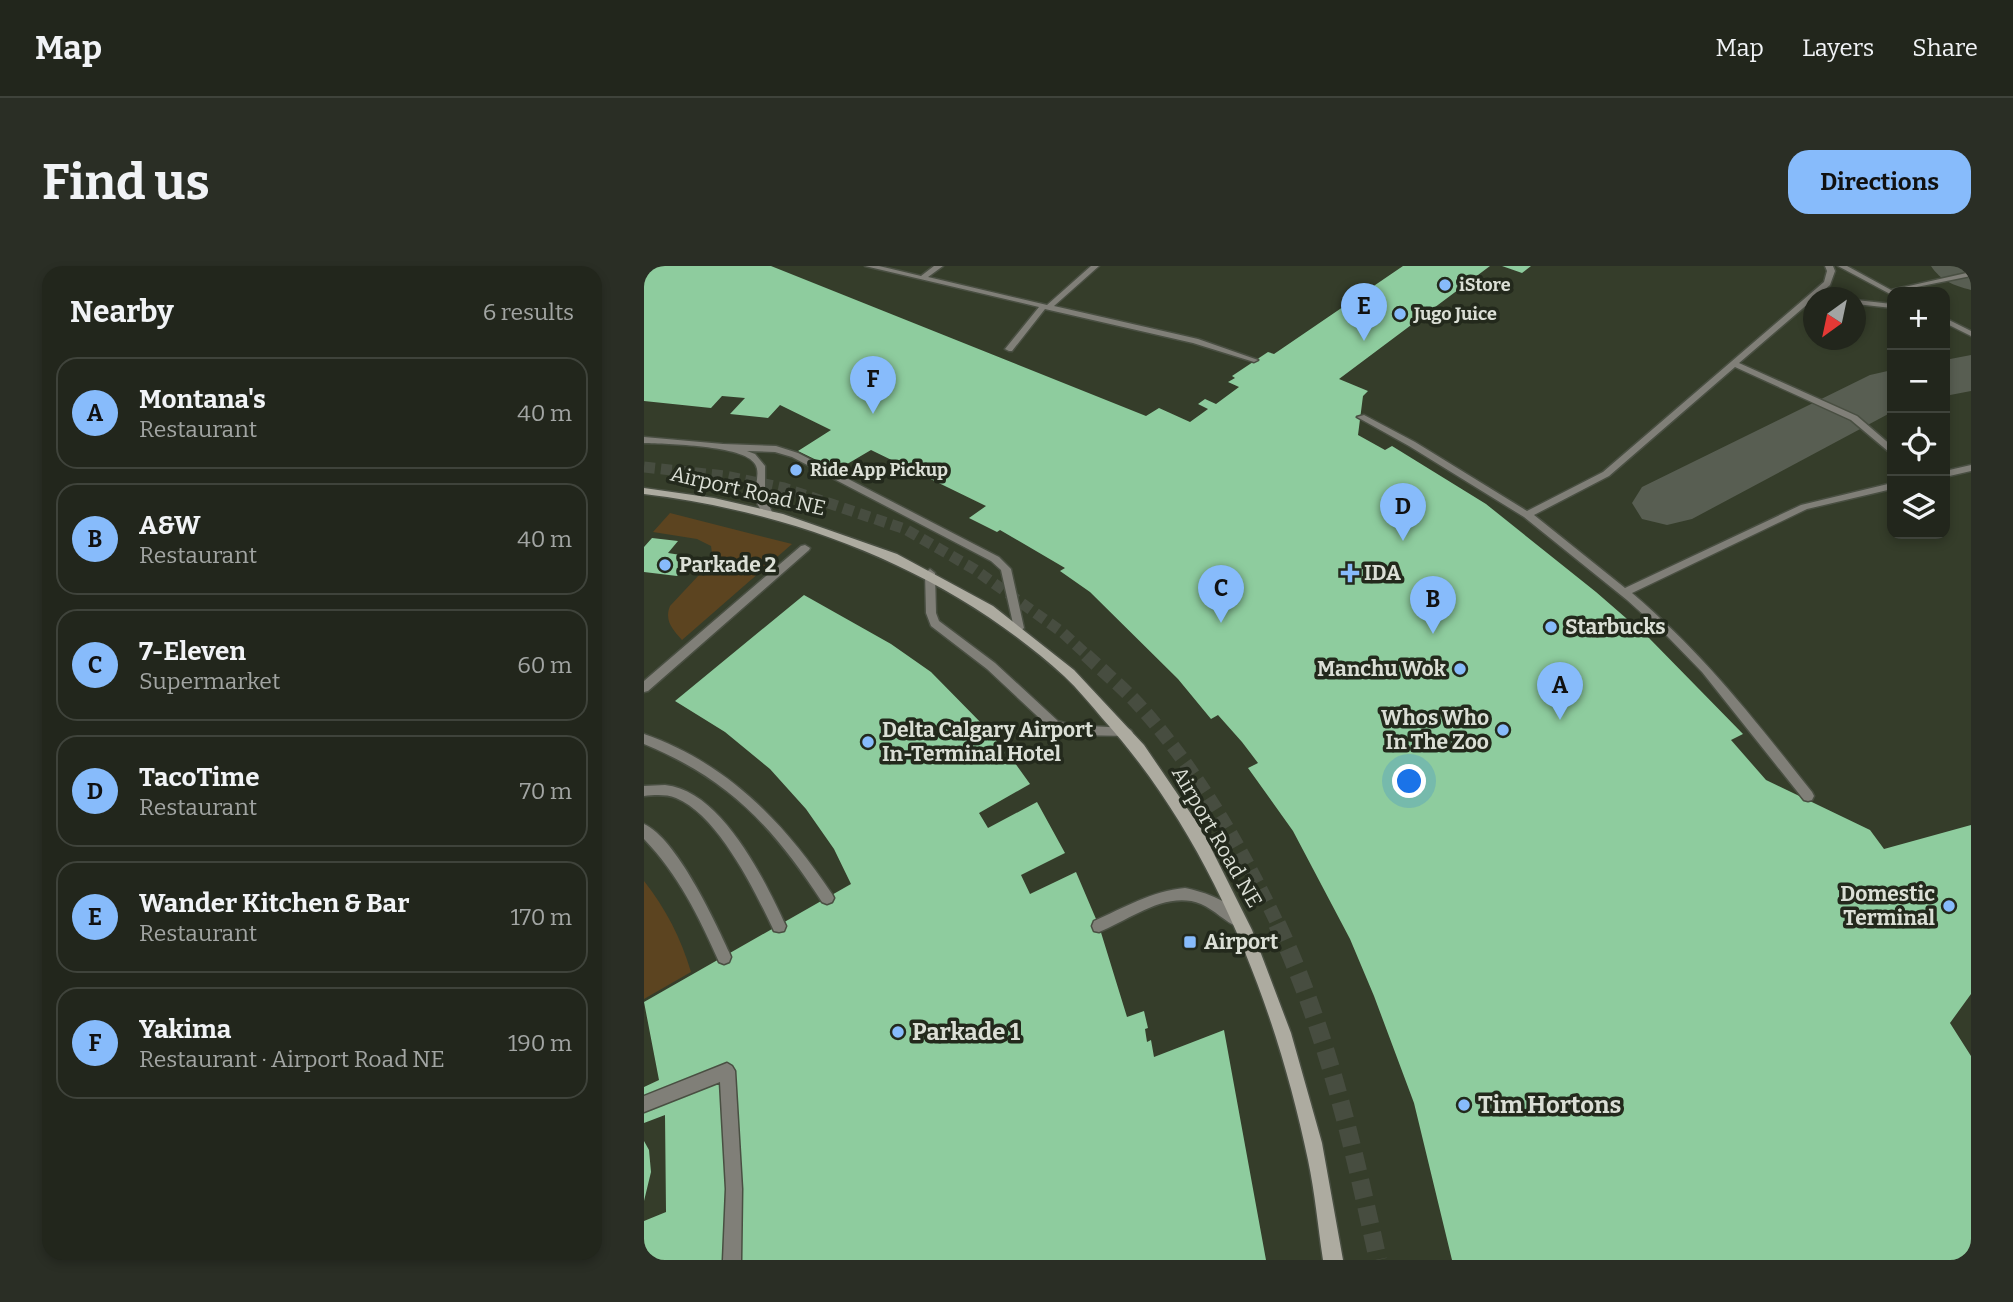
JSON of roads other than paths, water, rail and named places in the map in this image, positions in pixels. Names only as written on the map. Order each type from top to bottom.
[{"type":"main road","name":"Airport Road NE","points":[[644,491],[768,514],[829,531],[930,573],[975,598],[1019,628],[1080,681],[1127,733],[1187,820],[1243,925],[1285,1036],[1308,1121],[1334,1260]]},
{"type":"lane","points":[[869,266],[1195,341],[1254,360]]},
{"type":"lane","points":[[922,278],[939,266]]},
{"type":"lane","points":[[1009,349],[1045,308],[1095,266]]},
{"type":"lane","points":[[1527,515],[1606,474],[1827,283],[1831,271],[1829,266]]},
{"type":"lane","points":[[1842,266],[1887,290]]},
{"type":"lane","points":[[1913,287],[1971,274]]},
{"type":"lane","points":[[1866,303],[1887,305]]},
{"type":"lane","points":[[1794,312],[1803,309]]},
{"type":"lane","points":[[1950,324],[1971,334]]},
{"type":"lane","points":[[1733,363],[1854,418],[1887,446]]},
{"type":"lane","points":[[1361,416],[1527,515],[1625,592],[1691,653],[1754,726],[1808,796]]},
{"type":"lane","points":[[644,440],[776,449],[795,455],[995,559],[1006,569],[1019,628]]},
{"type":"lane","points":[[719,447],[741,451],[759,461],[762,468],[759,497],[768,514]]},
{"type":"lane","points":[[1950,473],[1971,468]]},
{"type":"lane","points":[[1625,592],[1804,507],[1887,487]]},
{"type":"lane","points":[[644,688],[805,548]]},
{"type":"lane","points":[[930,573],[931,613],[935,623],[991,666],[1048,721],[1062,728],[1127,733]]},
{"type":"lane","points":[[644,739],[682,755],[718,776],[752,803],[789,841],[827,898]]},
{"type":"lane","points":[[644,791],[677,792],[692,801],[714,821],[751,873],[779,926]]},
{"type":"lane","points":[[644,830],[680,870],[707,917],[724,957]]},
{"type":"lane","points":[[1099,926],[1173,893],[1189,892],[1220,905],[1243,925]]},
{"type":"lane","points":[[644,1104],[727,1071],[734,1189],[732,1260]]},
{"type":"tunnel","points":[[644,467],[725,476],[784,488],[905,529],[974,569],[1062,632],[1088,656]]},
{"type":"tunnel","points":[[1086,655],[1137,703],[1179,754],[1233,837],[1278,925]]},
{"type":"tunnel","points":[[1277,924],[1310,1005],[1337,1089],[1378,1260]]},
{"type":"place","name":"iStore","points":[[1445,285]]},
{"type":"place","name":"Jugo Juice","points":[[1400,314]]},
{"type":"place","name":"Wander Kitchen & Bar","points":[[1364,341]]},
{"type":"place","name":"Yakima","points":[[873,414]]},
{"type":"place","name":"Ride App Pickup","points":[[796,470]]},
{"type":"place","name":"TacoTime","points":[[1403,541]]},
{"type":"place","name":"Parkade 2","points":[[665,565]]},
{"type":"place","name":"IDA","points":[[1350,573]]},
{"type":"place","name":"7-Eleven","points":[[1221,623]]},
{"type":"place","name":"Starbucks","points":[[1551,627]]},
{"type":"place","name":"A&W","points":[[1433,634]]},
{"type":"place","name":"Manchu Wok","points":[[1460,669]]},
{"type":"place","name":"Montana's","points":[[1560,720]]},
{"type":"place","name":"Whos Who In The Zoo","points":[[1503,730]]},
{"type":"place","name":"Delta Calgary Airport In-Terminal Hotel","points":[[868,742]]},
{"type":"place","name":"Domestic Terminal","points":[[1949,906]]},
{"type":"place","name":"Airport","points":[[1190,942]]},
{"type":"place","name":"Parkade 1","points":[[898,1032]]},
{"type":"place","name":"Tim Hortons","points":[[1464,1105]]}]
